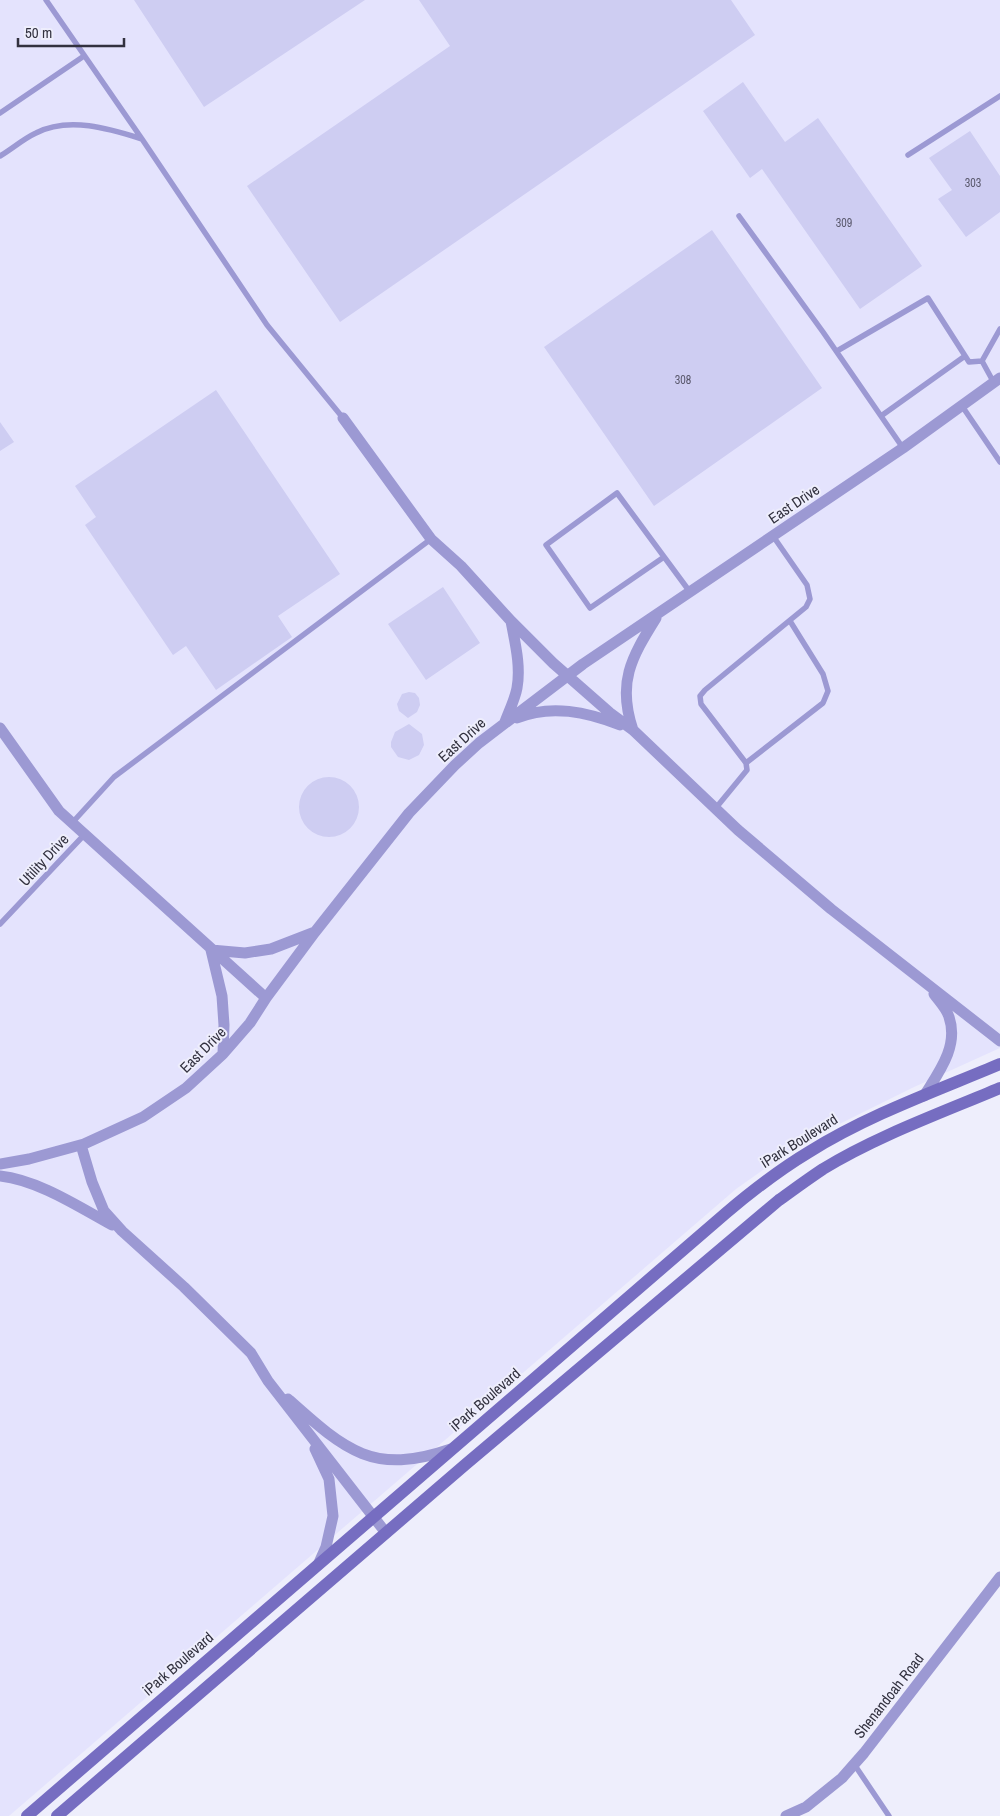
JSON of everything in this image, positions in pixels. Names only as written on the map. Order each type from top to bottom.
[{"type":"main road","name":"iPark Boulevard","points":[[27,1816],[766,1181],[831,1139],[924,1096],[1000,1064]]},
{"type":"main road","points":[[57,1816],[759,1216],[822,1170],[868,1145],[1000,1088]]},
{"type":"street","name":"East Drive","points":[[0,1164],[29,1159],[81,1145],[143,1117],[186,1088],[223,1054],[250,1022],[367,864],[415,807],[455,765],[505,722],[567,676],[903,448],[997,380]]},
{"type":"street","points":[[343,418],[431,539],[461,566],[511,621],[567,676],[633,730],[715,809],[831,909],[1000,1042]]},
{"type":"street","points":[[633,730],[627,713],[626,698],[626,682],[629,667],[641,642],[659,613]]},
{"type":"street","points":[[505,722],[517,689],[517,652],[511,621]]},
{"type":"street","points":[[505,722],[531,712],[551,710],[597,716],[633,730]]},
{"type":"street","points":[[0,728],[59,811],[266,998]]},
{"type":"street","points":[[211,950],[245,953],[271,950],[315,932]]},
{"type":"street","points":[[211,950],[222,996],[223,1054]]},
{"type":"street","points":[[924,1096],[944,1065],[952,1031],[949,1015],[927,984]]},
{"type":"street","points":[[81,1145],[92,1182],[104,1211],[122,1231],[184,1287],[251,1353],[268,1381],[386,1533]]},
{"type":"street","points":[[0,1176],[15,1178],[41,1188],[122,1231]]},
{"type":"street","points":[[268,1381],[323,1430],[350,1449],[377,1458],[403,1460],[429,1457],[453,1448]]},
{"type":"street","points":[[307,1432],[329,1480],[333,1516],[326,1547],[317,1566]]},
{"type":"street","name":"Shenandoah Road","points":[[786,1816],[806,1806],[842,1778],[1000,1577]]},
{"type":"lane","points":[[46,0],[267,325],[343,418]]},
{"type":"lane","points":[[0,113],[84,56]]},
{"type":"lane","points":[[908,155],[1000,96]]},
{"type":"lane","points":[[0,156],[37,132],[71,125],[112,130],[142,139]]},
{"type":"lane","points":[[739,216],[837,351],[903,448]]},
{"type":"lane","points":[[837,351],[928,298],[969,362],[982,362]]},
{"type":"lane","points":[[982,362],[1000,329]]},
{"type":"lane","points":[[881,416],[965,356]]},
{"type":"lane","points":[[982,362],[997,380]]},
{"type":"lane","points":[[962,406],[1000,462]]},
{"type":"lane","points":[[664,557],[590,608],[546,545],[617,494],[664,557],[690,592]]},
{"type":"lane","points":[[715,809],[747,770],[746,763],[700,704],[700,696],[806,607],[810,599],[807,585],[773,536]]},
{"type":"lane","points":[[72,822],[114,777],[431,539]]},
{"type":"lane","points":[[746,763],[823,703],[828,691],[823,674],[790,621]]},
{"type":"lane","name":"Utility Drive","points":[[0,924],[85,834]]},
{"type":"lane","points":[[854,1764],[889,1816]]},
{"type":"shaded area","points":[[0,0],[1000,0],[1000,1048],[912,1088],[803,1142],[736,1189],[9,1816],[0,1816]]},
{"type":"building","points":[[134,0],[365,0],[204,107]]},
{"type":"building","points":[[419,0],[731,0],[755,35],[340,322],[247,186],[450,46]]},
{"type":"building","points":[[743,82],[785,142],[818,118],[922,266],[860,309],[762,169],[750,178],[703,111]]},
{"type":"building","points":[[970,131],[1000,176],[1000,212],[966,237],[938,199],[952,190],[929,158]]},
{"type":"building","points":[[712,230],[822,388],[654,506],[544,347]]},
{"type":"building","points":[[216,390],[340,574],[278,616],[292,637],[216,690],[186,646],[173,655],[85,525],[96,517],[75,486]]},
{"type":"building","points":[[0,422],[14,442],[0,451]]},
{"type":"building","points":[[443,587],[480,643],[426,680],[388,624]]},
{"type":"building","points":[[415,693],[419,698],[420,705],[417,712],[408,718],[399,711],[397,704],[402,694]]},
{"type":"building","points":[[409,724],[422,734],[424,745],[419,755],[409,760],[398,757],[391,747],[391,742],[395,732]]},
{"type":"building","points":[[329,777],[346,782],[354,790],[359,807],[354,824],[346,832],[329,837],[312,832],[304,824],[299,807],[304,790],[312,782]]}]
